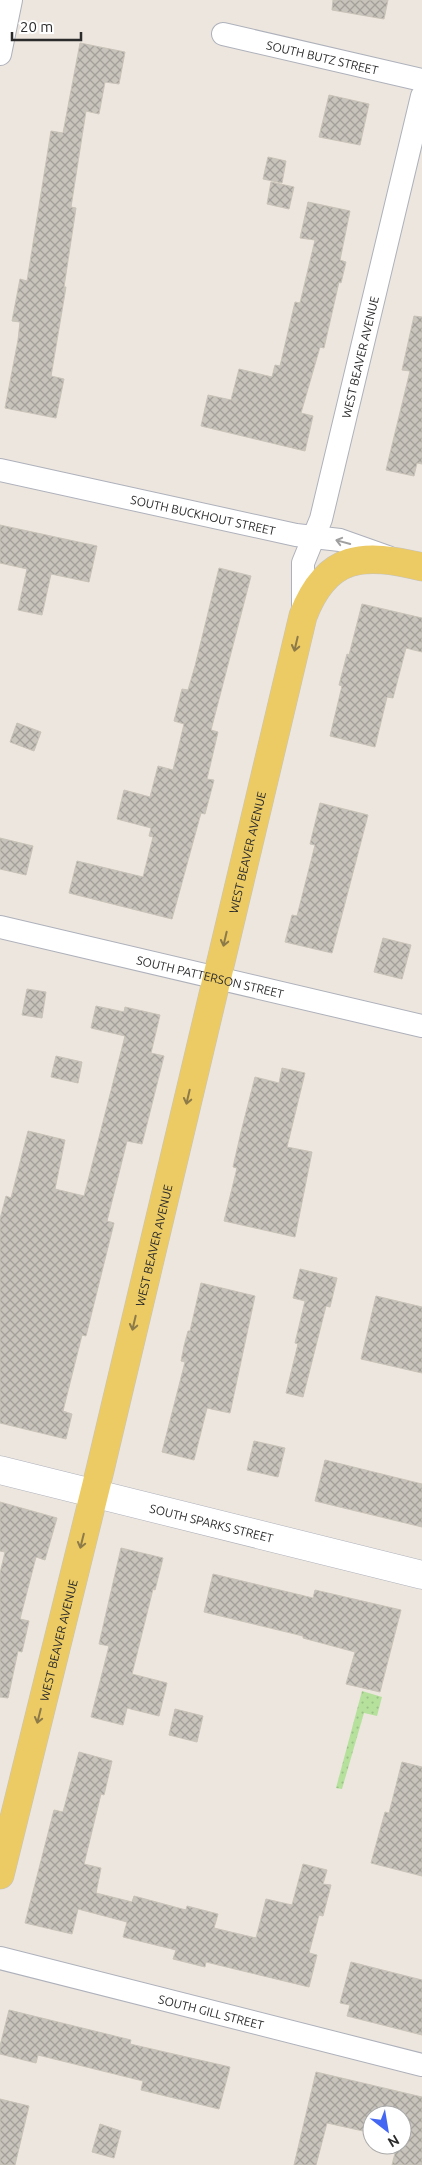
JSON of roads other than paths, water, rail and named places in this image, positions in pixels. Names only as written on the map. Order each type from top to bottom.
[{"type":"main road","name":"SOUTH BUCKHOUT STREET","points":[[333,572],[354,561],[369,558],[413,565]]},
{"type":"main road","name":"WEST BEAVER AVENUE","points":[[0,1875],[94,1494],[303,616],[316,589],[333,572]]},
{"type":"street","points":[[0,54],[11,0]]},
{"type":"street","name":"SOUTH BUTZ STREET","points":[[223,34],[422,80]]},
{"type":"street","name":"WEST BEAVER AVENUE","points":[[303,616],[302,563],[315,537],[334,466],[422,96]]},
{"type":"street","name":"SOUTH BUCKHOUT STREET","points":[[0,470],[315,537],[340,540],[413,565]]},
{"type":"street","name":"SOUTH PATTERSON STREET","points":[[0,928],[216,976],[422,1026]]},
{"type":"street","name":"SOUTH SPARKS STREET","points":[[0,1470],[422,1575]]},
{"type":"street","name":"SOUTH GILL STREET","points":[[0,1958],[422,2065]]}]
